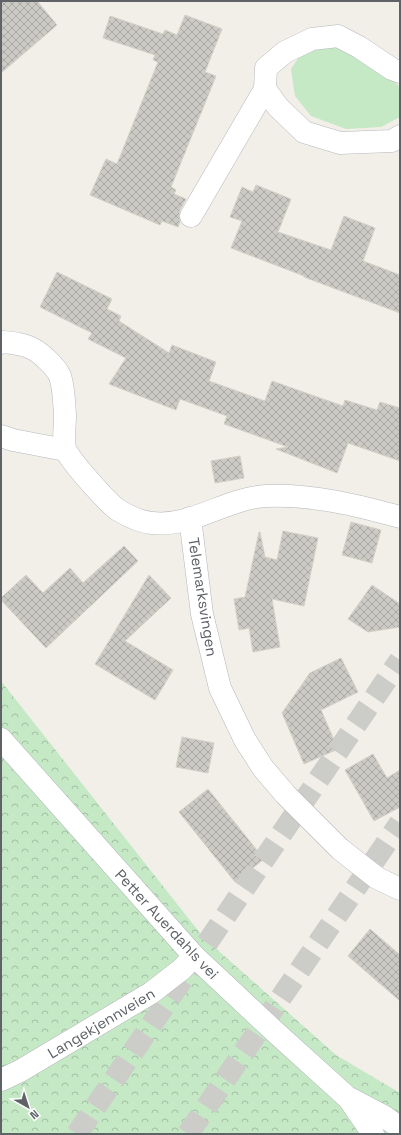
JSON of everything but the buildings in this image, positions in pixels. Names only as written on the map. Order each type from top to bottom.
[{"type":"street","points":[[191,216],[265,90],[266,68],[285,52],[312,40],[338,36],[400,72]]},
{"type":"street","points":[[265,90],[278,107],[304,132],[340,143],[392,141],[400,136]]},
{"type":"street","points":[[1,343],[19,344],[33,349],[50,362],[60,375],[64,397],[65,450],[13,440],[1,436]]},
{"type":"street","name":"Telemarksvingen","points":[[65,450],[103,497],[116,509],[132,518],[152,523],[173,522],[190,518],[236,502],[264,496],[304,497],[330,500],[400,517]]},
{"type":"street","name":"Telemarksvingen","points":[[190,518],[202,614],[220,688],[232,716],[245,740],[272,779],[323,833],[340,849],[377,878],[400,890]]},
{"type":"street","name":"Petter Auerdahls vei","points":[[1,739],[194,956],[272,1030],[347,1097],[373,1134]]},
{"type":"street","name":"Langekjennveien","points":[[1,1080],[20,1071],[152,993],[182,969],[194,956]]},
{"type":"street","name":"Petter Auerdahls vei","points":[[347,1097],[385,1117],[400,1128]]},
{"type":"green space","points":[[338,44],[382,71],[399,86],[400,117],[381,127],[346,129],[311,116],[295,96],[291,69],[303,51]]},
{"type":"green space","points":[[1,681],[204,938],[336,1055],[400,1093],[400,1134],[1,1134]]},
{"type":"tunnel","points":[[77,1134],[400,660]]},
{"type":"tunnel","points":[[188,1134],[400,823]]}]
